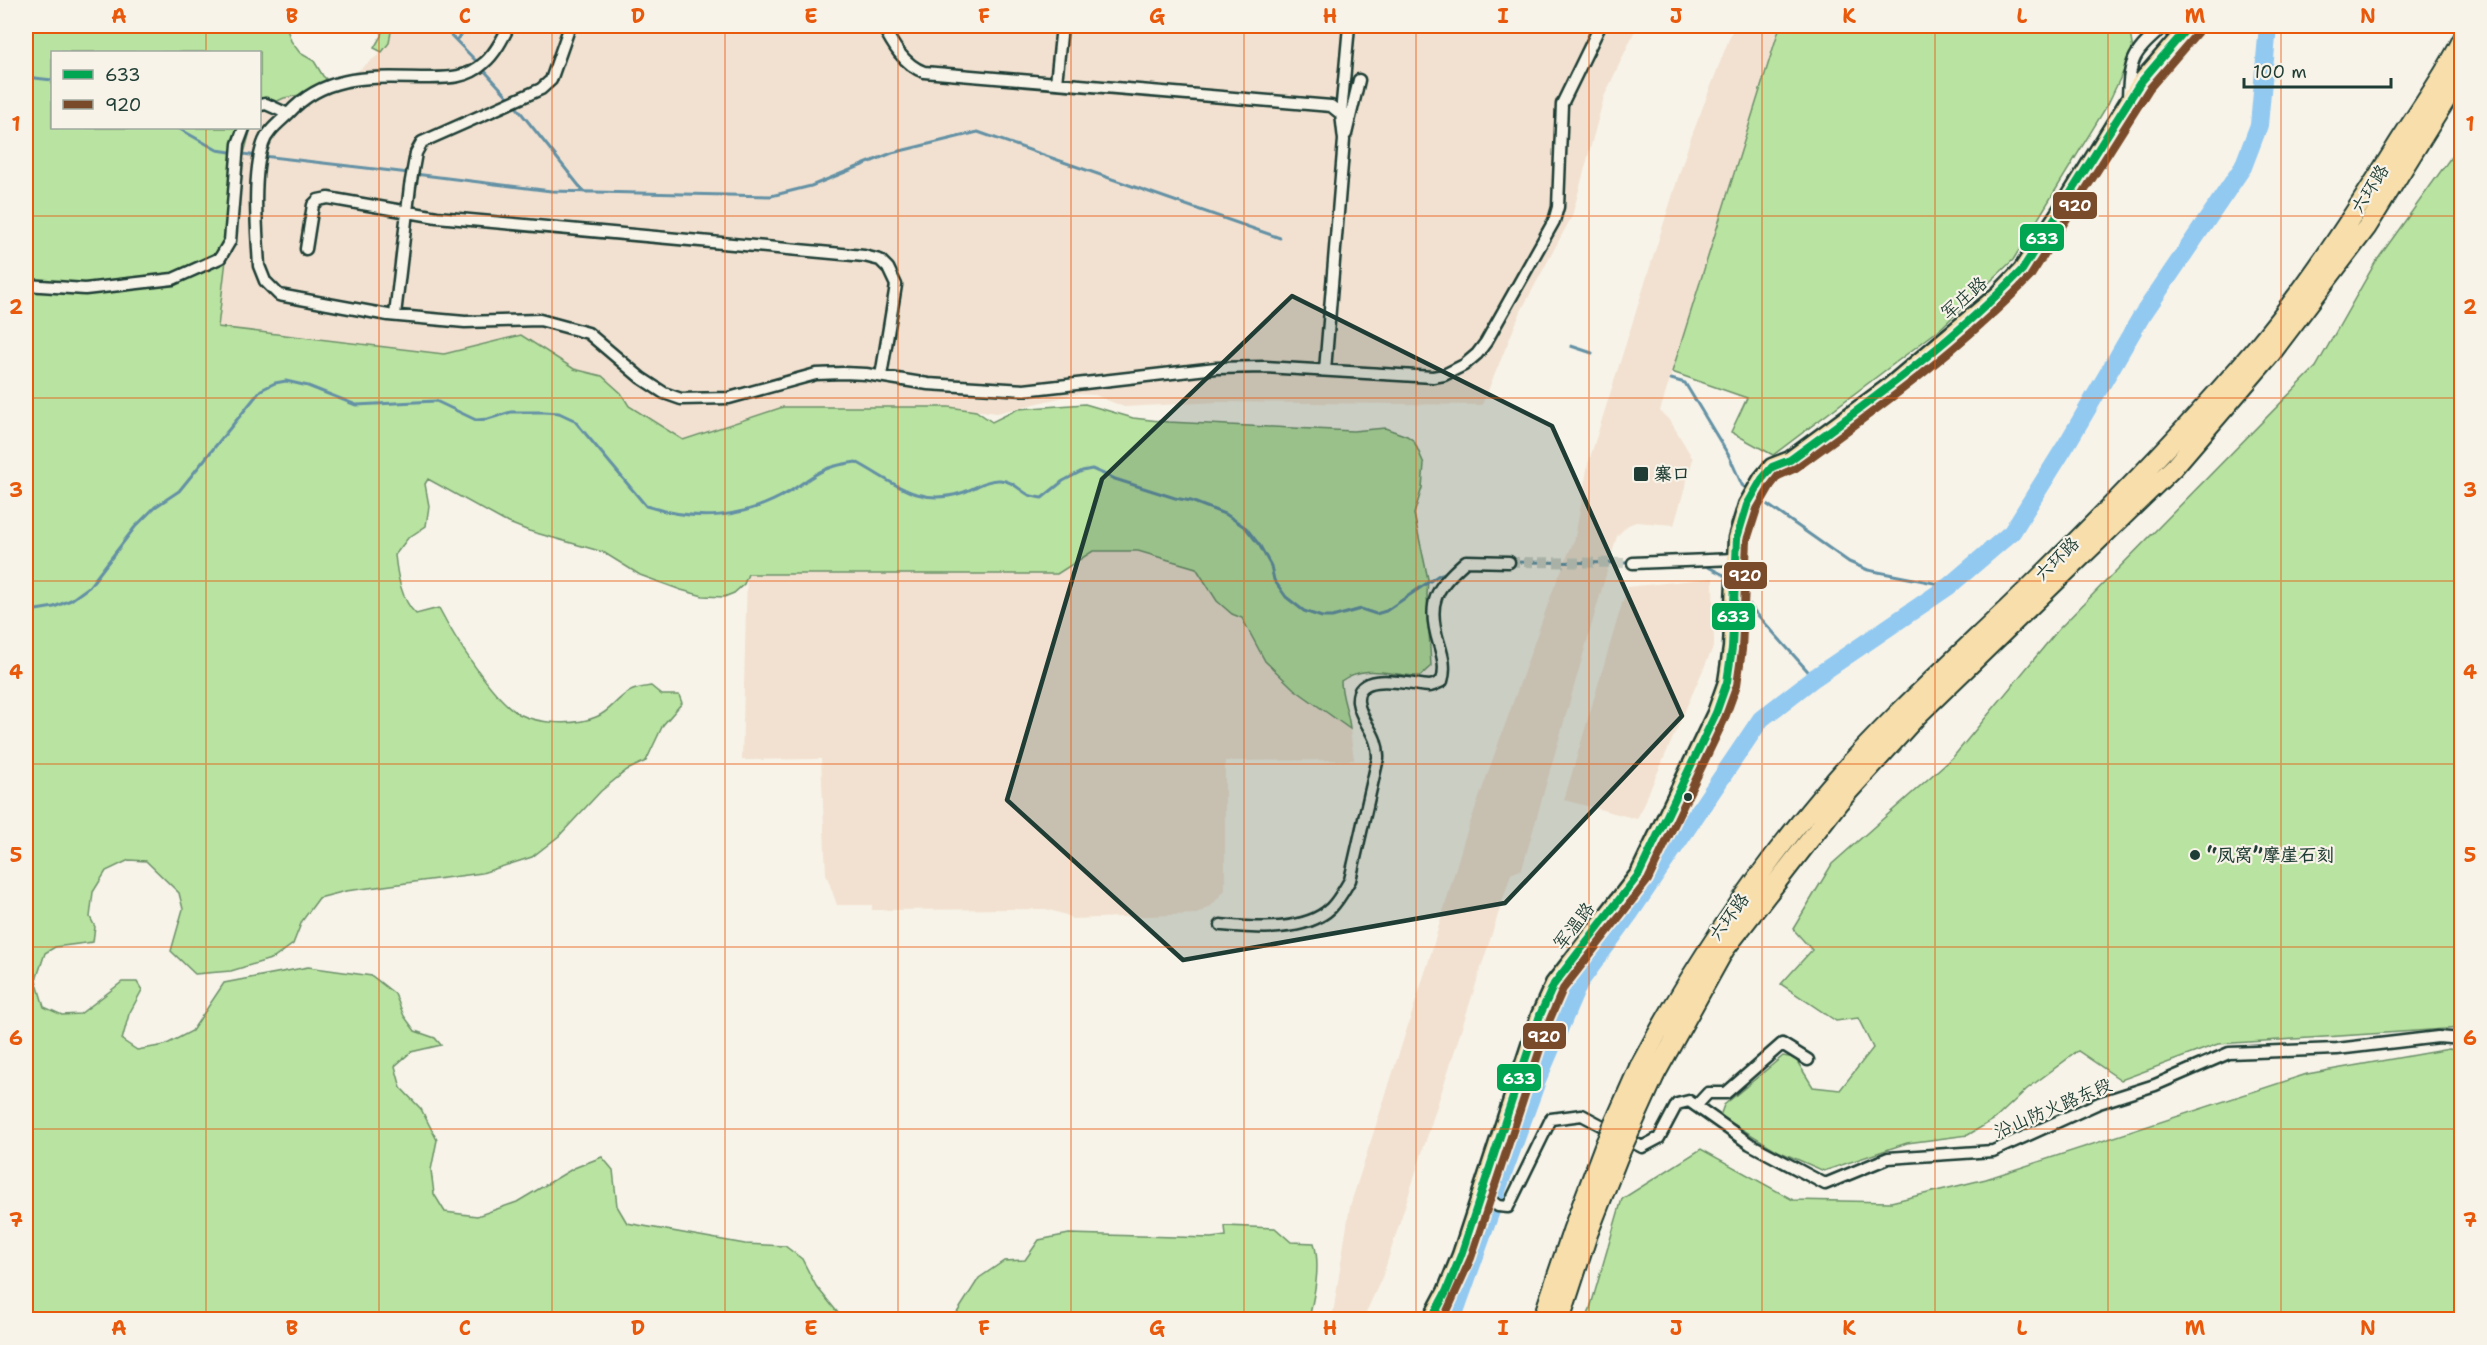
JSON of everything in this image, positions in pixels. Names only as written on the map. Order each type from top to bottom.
[{"type":"highway","name":"六环路","points":[[1647,1071],[1672,1007],[1711,942],[1825,791],[1904,705],[2040,577],[2160,455],[2256,347],[2352,219],[2462,40]]},
{"type":"highway","name":"六环路","points":[[1647,1071],[1725,949],[1839,802],[1918,715],[2174,467],[2270,355],[2367,227],[2462,74]]},
{"type":"highway","points":[[1542,1320],[1572,1231],[1612,1150],[1647,1071]]},
{"type":"highway","points":[[1560,1320],[1612,1150]]},
{"type":"main road","name":"军庄路","points":[[1735,559],[1737,538],[1747,505],[1772,467],[1790,460],[1889,387],[1999,294],[2022,270],[2140,83],[2189,26]]},
{"type":"main road","name":"军温路","points":[[1431,1320],[1446,1292],[1461,1255],[1540,1015],[1554,984],[1639,874],[1716,713],[1727,682],[1732,648],[1735,559]]},
{"type":"street","points":[[509,26],[480,66],[451,78],[376,78],[339,81],[323,87],[296,104],[272,129],[262,148],[258,165],[259,266],[265,281],[279,296],[395,315],[465,322],[540,320],[563,325],[588,333],[613,351],[641,378],[663,393],[681,399],[729,398],[816,374],[843,372],[928,384],[1024,390],[1216,368],[1325,370],[1433,377],[1444,375],[1464,365],[1477,354],[1499,320],[1554,221],[1558,207],[1562,104],[1600,26]]},
{"type":"street","points":[[395,315],[410,186],[414,163],[422,142],[541,89],[551,80],[570,26]]},
{"type":"street","points":[[883,26],[900,53],[911,65],[924,72],[1331,106],[1341,114]]},
{"type":"street","points":[[1056,83],[1062,26]]},
{"type":"street","points":[[1344,140],[1341,114],[1349,26]]},
{"type":"street","points":[[2128,102],[2129,70],[2134,57],[2148,39],[2165,26]]},
{"type":"street","points":[[1325,370],[1344,140],[1359,80]]},
{"type":"street","points":[[261,105],[266,104],[288,114]]},
{"type":"street","points":[[26,285],[86,289],[174,279],[220,258],[230,241],[238,144],[244,129]]},
{"type":"street","points":[[306,249],[311,213],[318,200],[328,198],[437,217],[864,255],[880,260],[888,268],[896,285],[881,376]]},
{"type":"street","points":[[1633,563],[1735,559]]},
{"type":"street","points":[[1221,925],[1265,929],[1302,922],[1330,909],[1341,896],[1350,880],[1378,758],[1376,738],[1358,702],[1360,692],[1366,684],[1376,681],[1432,686],[1442,681],[1444,664],[1432,610],[1436,592],[1445,579],[1466,561],[1509,562]]},
{"type":"street","name":"沿山防火路东段","points":[[1696,1106],[1750,1144],[1825,1184],[1888,1158],[1992,1151],[2099,1103],[2156,1085],[2229,1053],[2337,1049],[2438,1037],[2462,1039]]},
{"type":"street","points":[[1480,1192],[1498,1206],[1508,1207],[1551,1119],[1582,1115],[1642,1147],[1659,1138],[1677,1104],[1689,1101],[1696,1106],[1708,1093],[1726,1093],[1782,1044],[1808,1060]]},
{"type":"highlighted area","points":[[1292,296],[1552,426],[1682,716],[1505,903],[1183,960],[1007,800],[1102,479]]},
{"type":"shaded area","points":[[392,26],[1637,26],[1604,97],[1572,216],[1521,311],[1482,405],[1218,402],[1124,407],[1095,395],[1076,394],[997,413],[949,407],[783,407],[683,440],[629,406],[621,393],[602,376],[574,369],[521,335],[444,354],[217,327],[226,260],[236,232],[242,161],[251,129],[261,129],[261,110],[284,98],[336,88],[382,52],[389,43]]},
{"type":"shaded area","points":[[1734,26],[1780,26],[1660,411],[1671,422],[1693,459],[1674,525],[1636,522],[1628,525],[1617,536],[1522,869],[1511,874],[1383,1275],[1363,1319],[1332,1320],[1350,1206],[1429,960],[1464,840],[1553,590],[1575,538],[1588,464],[1689,143]]},
{"type":"shaded area","points":[[1093,551],[1138,551],[1196,568],[1217,601],[1232,614],[1242,618],[1265,661],[1294,689],[1350,729],[1354,760],[1225,761],[1225,890],[1211,906],[1197,914],[1072,919],[1046,909],[872,910],[872,905],[837,905],[826,874],[821,759],[742,760],[747,574],[1057,574]]},
{"type":"shaded area","points":[[1713,578],[1714,645],[1637,819],[1564,800],[1627,587]]},
{"type":"green space","points":[[26,26],[286,26],[291,41],[300,53],[314,61],[323,76],[336,88],[284,98],[261,110],[261,51],[51,51],[51,129],[251,129],[242,161],[236,232],[226,260],[218,327],[444,354],[521,335],[574,369],[602,376],[621,393],[629,406],[683,440],[783,407],[949,407],[976,411],[992,422],[1018,409],[1085,404],[1133,418],[1168,422],[1353,431],[1385,428],[1414,441],[1424,464],[1422,488],[1414,514],[1428,579],[1431,666],[1420,676],[1370,672],[1350,676],[1341,681],[1350,729],[1294,689],[1265,661],[1242,618],[1232,614],[1217,601],[1196,568],[1138,551],[1093,551],[1057,574],[748,574],[744,584],[734,593],[724,597],[703,596],[640,575],[603,552],[529,531],[504,521],[428,479],[425,484],[429,506],[426,526],[408,538],[395,555],[401,586],[411,608],[416,614],[439,608],[464,650],[497,695],[508,706],[527,717],[557,723],[587,720],[605,712],[631,691],[651,686],[662,695],[679,695],[682,703],[663,725],[646,761],[627,770],[601,791],[559,836],[532,857],[482,873],[346,891],[319,898],[302,921],[293,944],[274,958],[231,971],[195,974],[171,951],[183,909],[179,893],[146,861],[129,860],[106,871],[93,892],[90,917],[95,927],[93,942],[55,947],[45,953],[36,980],[44,1007],[62,1015],[80,1014],[122,982],[137,982],[142,990],[129,1014],[122,1040],[137,1050],[165,1045],[192,1031],[224,983],[308,967],[372,976],[395,994],[404,1016],[415,1031],[435,1038],[441,1045],[411,1052],[395,1066],[401,1088],[421,1109],[437,1140],[431,1170],[434,1194],[445,1212],[477,1216],[517,1202],[574,1168],[602,1157],[613,1170],[617,1206],[627,1223],[745,1244],[785,1246],[802,1259],[816,1286],[843,1319],[26,1319]]},
{"type":"green space","points":[[383,26],[392,26],[389,43],[382,52],[374,48],[381,36]]},
{"type":"green space","points":[[1780,26],[2129,26],[2133,51],[2108,104],[2013,260],[1940,329],[1773,455],[1731,432],[1747,398],[1672,372]]},
{"type":"green space","points":[[2461,143],[2461,1028],[2218,1044],[2121,1080],[2078,1051],[2027,1089],[1995,1119],[1968,1135],[1907,1143],[1824,1171],[1778,1151],[1720,1116],[1724,1105],[1783,1056],[1795,1058],[1813,1087],[1840,1090],[1873,1048],[1858,1018],[1836,1021],[1781,984],[1812,950],[1793,929],[1832,864],[1954,756],[2058,630],[2316,367],[2375,263]]},
{"type":"green space","points":[[2449,1049],[2462,1052],[2461,1319],[1587,1319],[1622,1199],[1701,1149],[1793,1200],[1891,1202],[1986,1179],[2307,1074]]},
{"type":"green space","points":[[1225,1226],[1275,1228],[1291,1242],[1314,1243],[1317,1272],[1309,1319],[953,1319],[979,1278],[1004,1261],[1025,1260],[1039,1240],[1069,1234],[1211,1238],[1226,1236]]},
{"type":"waterway","points":[[442,26],[478,63]]},
{"type":"waterway","points":[[456,40],[470,26]]},
{"type":"waterway","points":[[1495,1196],[1537,1081],[1579,983],[1630,913],[1761,719],[1814,678],[1949,586],[2012,532],[2141,317],[2243,167],[2259,125],[2268,26]]},
{"type":"waterway","points":[[482,68],[510,99]]},
{"type":"waterway","points":[[26,77],[51,80]]},
{"type":"waterway","points":[[514,104],[584,192]]},
{"type":"waterway","points":[[180,129],[217,150],[257,156]]},
{"type":"waterway","points":[[415,174],[551,191],[771,196],[811,186],[892,153],[978,132],[1280,238]]},
{"type":"waterway","points":[[263,156],[409,173]]},
{"type":"waterway","points":[[1571,346],[1592,353]]},
{"type":"waterway","points":[[1671,379],[1685,383],[1729,456],[1742,485],[1748,490]]},
{"type":"waterway","points":[[26,610],[54,607],[71,600],[89,587],[135,527],[155,507],[179,491],[261,390],[275,383],[286,381],[308,386],[356,405],[436,401],[476,420],[511,412],[559,413],[574,420],[646,506],[683,514],[719,515],[754,508],[789,492],[824,470],[856,462],[893,484],[931,497],[961,493],[985,483],[1000,480],[1012,484],[1031,496],[1042,498],[1063,481],[1082,471],[1092,469],[1115,479],[1191,501],[1227,515],[1246,528],[1260,546],[1271,566],[1274,580],[1286,597],[1304,611],[1322,617],[1332,617],[1361,609],[1376,614],[1386,611],[1439,575],[1448,572]]},
{"type":"waterway","points":[[1758,498],[1849,562],[1868,570],[1949,586]]},
{"type":"waterway","points":[[1511,562],[1630,563]]},
{"type":"waterway","points":[[1702,564],[1724,575],[1730,581]]},
{"type":"waterway","points":[[1741,592],[1755,612],[1814,678]]},
{"type":"waterway","points":[[1452,1320],[1492,1208]]},
{"type":"tunnel","points":[[1509,562],[1633,563]]},
{"type":"transit line","name":"633","points":[[1431,1320],[1446,1292],[1461,1255],[1540,1015],[1554,984],[1639,874],[1716,713],[1727,682],[1732,648],[1737,538],[1747,505],[1762,479],[1772,467],[1790,460],[1910,370],[1968,322],[2022,270],[2140,83],[2189,26]]},
{"type":"transit line","name":"920","points":[[1443,1320],[1471,1258],[1550,1019],[1563,989],[1648,880],[1725,718],[1737,685],[1742,650],[1747,540],[1757,509],[1771,485],[1778,476],[1796,468],[1857,424],[1947,354],[2030,277],[2149,89],[2197,33]]},
{"type":"place","name":"寨口","points":[[1641,474]]},
{"type":"place","name":"“凤窝”摩崖石刻","points":[[2195,855]]}]
